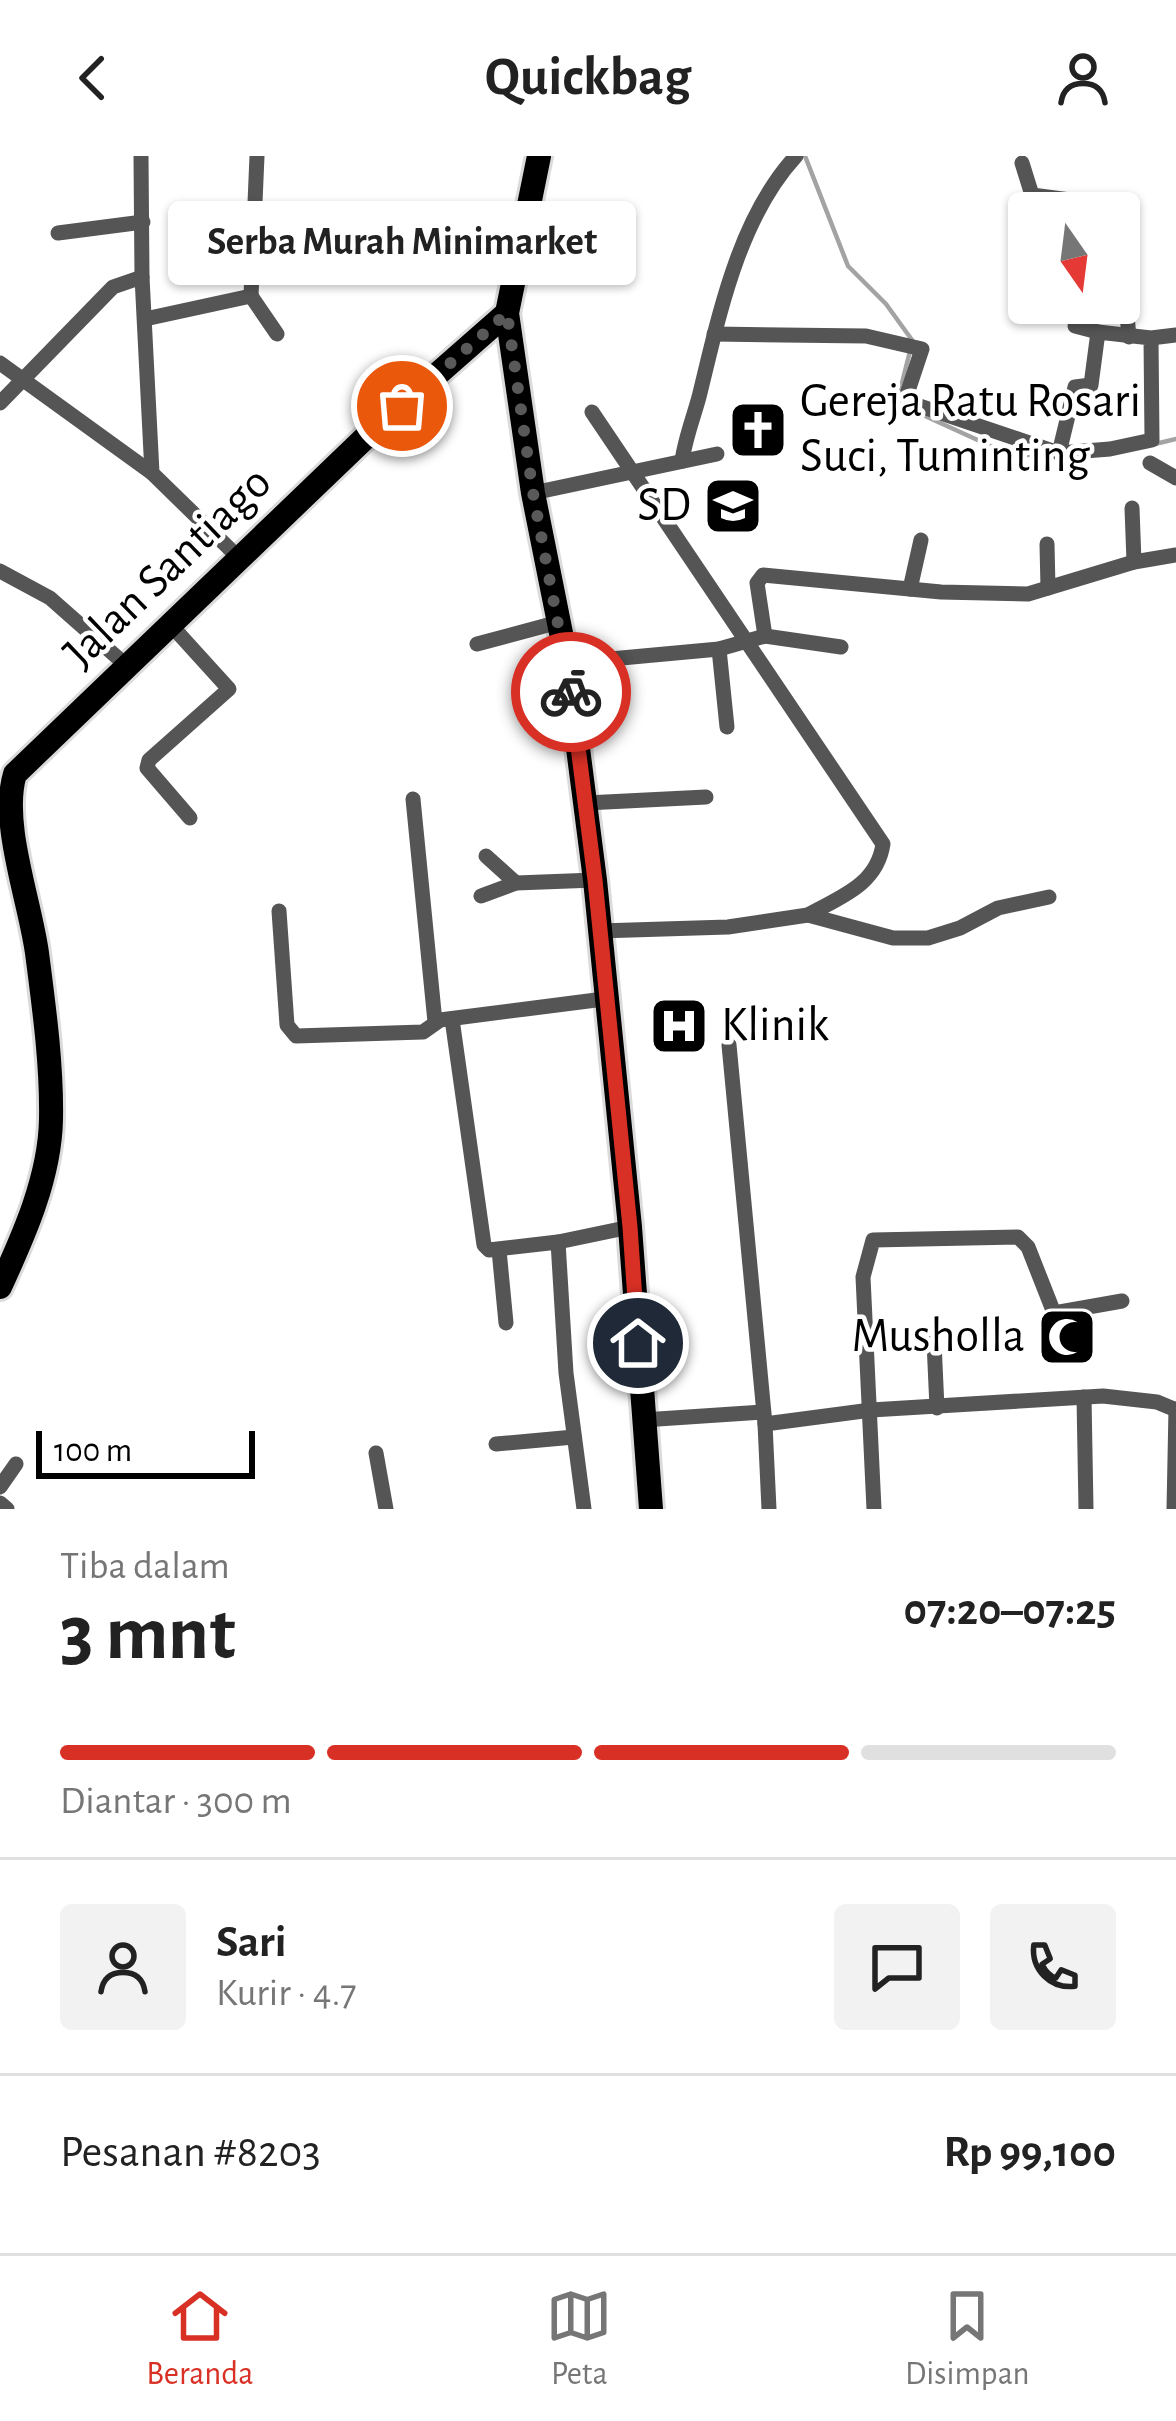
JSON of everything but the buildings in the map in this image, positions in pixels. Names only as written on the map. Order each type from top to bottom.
[{"type":"highway","points":[[539,156],[507,313],[586,803],[630,1227],[650,1509]]},
{"type":"highway","name":"Jalan Santiago","points":[[0,1286],[37,1193],[51,1120],[36,950],[6,857],[6,788],[15,774],[367,436],[507,313]]},
{"type":"street","points":[[141,156],[152,473]]},
{"type":"street","points":[[257,156],[250,296],[277,334]]},
{"type":"street","points":[[682,461],[746,238],[773,182],[796,156]]},
{"type":"street","points":[[1016,191],[1022,159]]},
{"type":"street","points":[[1022,159],[1031,192]]},
{"type":"street","points":[[58,233],[143,222]]},
{"type":"street","points":[[0,403],[113,287],[142,277]]},
{"type":"street","points":[[145,319],[250,296]]},
{"type":"street","points":[[1128,324],[1129,337]]},
{"type":"street","points":[[1075,326],[1129,337],[1176,335]]},
{"type":"street","points":[[1059,453],[1076,387],[1091,385],[1098,332]]},
{"type":"street","points":[[715,334],[834,334],[922,349],[907,394],[911,403],[1059,453],[1152,440],[1151,338]]},
{"type":"street","points":[[0,363],[152,473],[239,558]]},
{"type":"street","points":[[592,412],[883,844],[880,862],[864,884],[808,915],[728,927],[599,931]]},
{"type":"street","points":[[533,493],[717,454]]},
{"type":"street","points":[[1150,463],[1176,478]]},
{"type":"street","points":[[1132,508],[1134,562]]},
{"type":"street","points":[[910,590],[921,540]]},
{"type":"street","points":[[1047,544],[1048,588]]},
{"type":"street","points":[[765,636],[757,583],[763,575],[910,590],[1028,594],[1134,562],[1176,555]]},
{"type":"street","points":[[0,572],[50,598],[127,666]]},
{"type":"street","points":[[477,644],[559,622]]},
{"type":"street","points":[[170,624],[229,689],[148,760],[147,768],[190,818]]},
{"type":"street","points":[[567,663],[719,649],[765,636],[841,647]]},
{"type":"street","points":[[719,649],[727,727]]},
{"type":"street","points":[[586,803],[706,797]]},
{"type":"street","points":[[413,800],[443,1021],[486,1248],[499,1250],[630,1227]]},
{"type":"street","points":[[486,856],[516,883]]},
{"type":"street","points":[[481,896],[516,883],[595,880]]},
{"type":"street","points":[[808,915],[893,938],[928,938],[998,908],[1049,898]]},
{"type":"street","points":[[279,911],[284,993],[292,1034],[423,1032],[443,1021],[604,999]]},
{"type":"street","points":[[729,1045],[769,1509]]},
{"type":"street","points":[[874,1509],[863,1276],[873,1240],[1018,1237],[1028,1247],[1054,1312],[1122,1301]]},
{"type":"street","points":[[558,1241],[584,1509]]},
{"type":"street","points":[[499,1250],[506,1322]]},
{"type":"street","points":[[934,1342],[937,1408]]},
{"type":"street","points":[[643,1420],[764,1418],[1084,1397],[1157,1402],[1175,1409],[1174,1509]]},
{"type":"street","points":[[1084,1397],[1086,1509]]},
{"type":"street","points":[[496,1444],[574,1437]]},
{"type":"street","points":[[376,1453],[386,1509]]},
{"type":"street","points":[[0,1487],[16,1464]]},
{"type":"street","points":[[0,1503],[7,1509]]},
{"type":"waterway","points":[[805,156],[848,266],[886,304],[912,340]]},
{"type":"waterway","points":[[910,351],[898,399],[901,405],[1017,458],[1048,456]]},
{"type":"waterway","points":[[1155,444],[1176,439]]},
{"type":"way so far","points":[[402,406],[507,313],[533,493],[571,692]]},
{"type":"place","name":"Serba Murah Minimarket","points":[[402,406]]},
{"type":"place","name":"Gereja Ratu Rosari Suci, Tuminting","points":[[758,430]]},
{"type":"place","name":"SD","points":[[733,506]]},
{"type":"place","name":"Klinik","points":[[679,1026]]},
{"type":"place","name":"Musholla","points":[[1067,1337]]},
{"type":"route","points":[[571,692],[595,880],[638,1343]]}]
